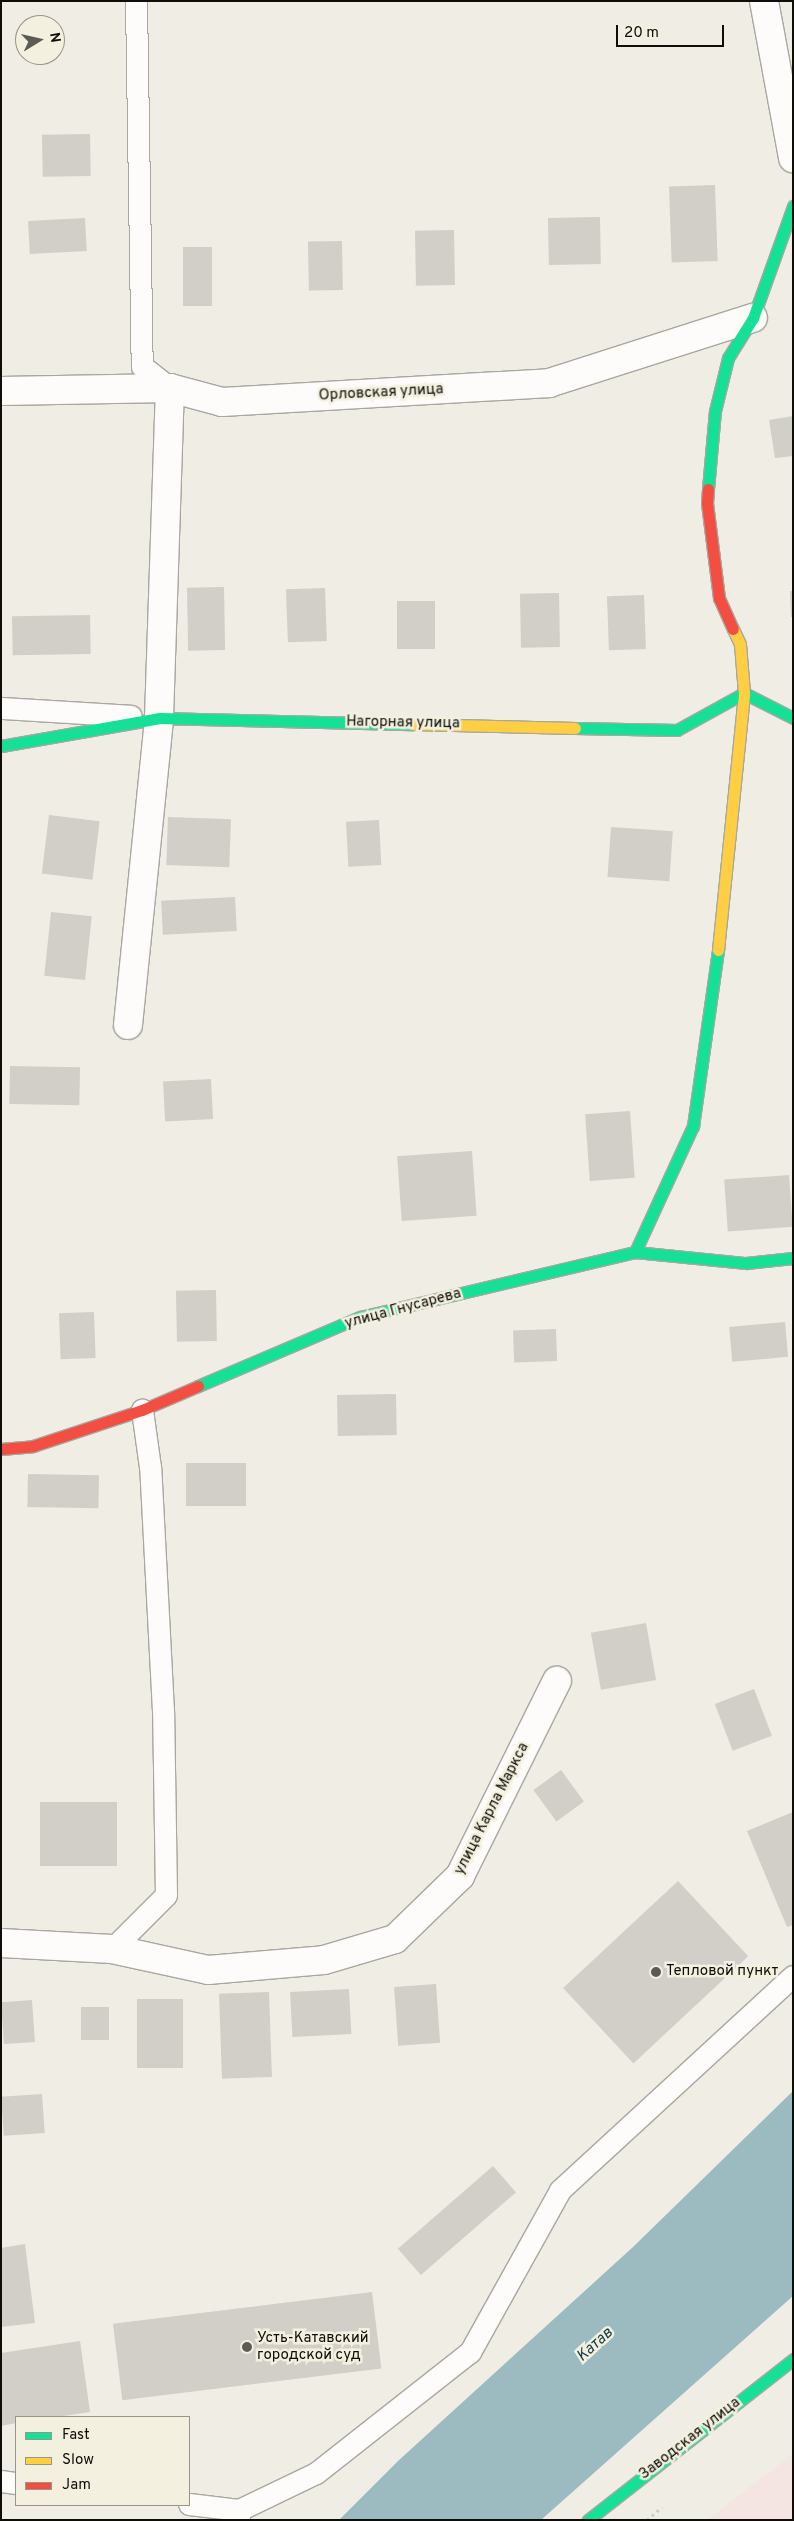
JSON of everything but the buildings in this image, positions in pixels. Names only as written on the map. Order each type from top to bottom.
[{"type":"street","points":[[764,1],[793,158]]},
{"type":"street","points":[[635,1252],[693,1126],[714,990],[744,694],[740,644],[719,598],[707,502],[715,411],[728,358],[752,318],[793,206]]},
{"type":"street","name":"Орловская улица","points":[[1,391],[170,388],[222,402],[549,383],[752,318]]},
{"type":"street","points":[[128,1025],[159,718],[170,388]]},
{"type":"street","points":[[744,694],[793,718]]},
{"type":"street","name":"Нагорная улица","points":[[1,746],[159,718],[677,730],[744,694]]},
{"type":"street","name":"улица Гнусарева","points":[[1,1448],[33,1446],[142,1410],[360,1317],[635,1252],[746,1263],[793,1258]]},
{"type":"street","name":"улица Карла Маркса","points":[[1,1943],[112,1948],[208,1970],[324,1960],[395,1939],[460,1876],[557,1681]]},
{"type":"street","name":"Заводская улица","points":[[588,2520],[793,2359]]},
{"type":"lane","points":[[136,1],[142,366],[170,388]]},
{"type":"lane","points":[[1,708],[159,718]]},
{"type":"lane","points":[[112,1948],[166,1895],[163,1711],[150,1468],[142,1410]]},
{"type":"lane","points":[[190,2504],[239,2515],[316,2473],[470,2352],[560,2190],[793,1976]]},
{"type":"lane","points":[[1,2481],[15,2483]]},
{"type":"shaded area","points":[[793,2454],[793,2520],[707,2520]]},
{"type":"water","name":"Катав","points":[[793,2091],[793,2296],[541,2520],[339,2520],[398,2461],[633,2247]]},
{"type":"traffic: fast","points":[[708,489],[715,411],[728,358],[753,318],[793,206]]},
{"type":"traffic: fast","points":[[575,728],[677,730],[744,693],[793,718]]},
{"type":"traffic: fast","points":[[1,746],[159,718],[412,724]]},
{"type":"traffic: fast","points":[[635,1252],[693,1126],[718,950]]},
{"type":"traffic: fast","points":[[198,1386],[360,1317],[635,1252],[746,1263],[793,1258]]},
{"type":"traffic: fast","points":[[588,2520],[793,2359]]},
{"type":"traffic: slow","points":[[718,950],[744,693],[740,644],[733,629]]},
{"type":"traffic: slow","points":[[412,724],[575,728]]},
{"type":"traffic: jam","points":[[708,489],[707,503],[719,598],[733,629]]},
{"type":"traffic: jam","points":[[1,1449],[33,1446],[142,1410],[198,1386]]},
{"type":"place","name":"Тепловой пункт","points":[[656,1972]]},
{"type":"place","name":"Усть-Катавский городской суд","points":[[247,2347]]}]
